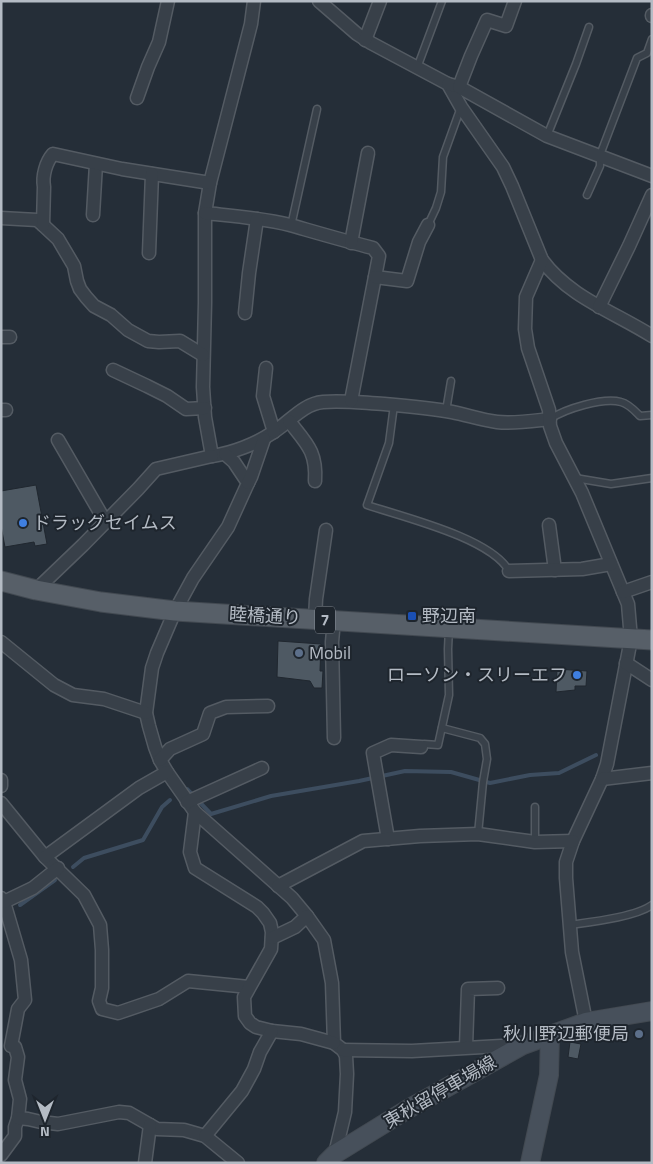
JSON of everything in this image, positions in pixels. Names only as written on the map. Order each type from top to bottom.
[{"type":"main road","name":"睦橋通り","points":[[1,581],[36,590],[101,602],[175,611],[652,640]]},
{"type":"main road","name":"東秋留停車場線","points":[[331,1158],[408,1109],[523,1045],[586,1022],[652,1011]]},
{"type":"main road","points":[[530,1163],[549,1074],[550,1034]]},
{"type":"street","points":[[137,98],[159,42],[168,1]]},
{"type":"street","points":[[248,483],[234,462],[219,455],[205,417],[202,388],[205,303],[205,213],[210,183],[251,24],[254,1]]},
{"type":"street","points":[[319,1],[356,34],[366,40],[547,136],[651,172]]},
{"type":"street","points":[[366,40],[380,1]]},
{"type":"street","points":[[453,86],[471,56],[487,20],[506,26],[515,1]]},
{"type":"street","points":[[453,86],[461,107],[503,168],[542,260],[548,268],[565,284],[599,307],[652,336]]},
{"type":"street","points":[[351,243],[368,153]]},
{"type":"street","points":[[43,224],[43,182],[48,160],[53,154],[96,164],[210,183]]},
{"type":"street","points":[[92,215],[96,164]]},
{"type":"street","points":[[149,253],[152,174]]},
{"type":"street","points":[[599,307],[652,195]]},
{"type":"street","points":[[205,213],[292,226],[373,248],[378,256],[351,401]]},
{"type":"street","points":[[1,218],[37,220],[43,224],[58,239],[74,266],[80,289],[94,306],[111,315],[128,330],[148,341],[180,341],[203,355]]},
{"type":"street","points":[[246,313],[249,272],[257,220]]},
{"type":"street","points":[[375,276],[407,280],[419,242],[428,225]]},
{"type":"street","points":[[542,260],[526,297],[525,329],[528,348],[549,410],[550,426],[556,443],[582,493],[628,604],[631,639],[607,764],[573,841],[566,862],[572,952],[586,1022]]},
{"type":"street","points":[[266,368],[263,396],[269,436],[228,527],[194,578],[175,611],[156,653],[148,690],[146,713],[155,747],[167,772],[193,802],[292,898],[324,940],[332,983],[339,1046],[346,1056],[347,1074],[345,1112],[331,1158]]},
{"type":"street","points":[[113,370],[167,396],[186,409],[205,408]]},
{"type":"street","points":[[36,590],[83,545],[156,469],[219,455],[269,436],[313,404],[351,401],[394,405],[446,411],[497,422],[516,423],[550,419]]},
{"type":"street","points":[[289,421],[308,445],[314,458],[316,467],[315,481]]},
{"type":"street","points":[[58,440],[105,521]]},
{"type":"street","points":[[549,525],[555,570]]},
{"type":"street","points":[[315,619],[326,530]]},
{"type":"street","points":[[509,571],[582,569],[611,564]]},
{"type":"street","points":[[623,592],[652,582]]},
{"type":"street","points":[[334,620],[332,642],[334,738]]},
{"type":"street","points":[[1,642],[63,691],[73,695],[104,699],[146,713]]},
{"type":"street","points":[[626,663],[652,680]]},
{"type":"street","points":[[160,760],[170,749],[203,734],[210,713],[226,707],[268,706]]},
{"type":"street","points":[[388,839],[373,753],[391,745],[421,747]]},
{"type":"street","points":[[193,802],[262,768]]},
{"type":"street","points":[[46,857],[139,788],[167,772]]},
{"type":"street","points":[[602,778],[652,773]]},
{"type":"street","points":[[1,780],[1,786]]},
{"type":"street","points":[[193,802],[190,852],[195,868],[257,907],[264,913],[270,923],[271,949],[244,997],[245,1016],[250,1023],[256,1027],[301,1034],[339,1046],[412,1051],[523,1045]]},
{"type":"street","points":[[1,803],[46,857],[84,895],[100,925],[102,988],[99,1002],[102,1009],[118,1013],[159,999],[188,981],[249,987]]},
{"type":"street","points":[[278,886],[363,841],[420,836],[478,834],[535,842],[573,841]]},
{"type":"street","points":[[1,1155],[15,1136],[20,1099],[15,1080],[18,1058],[15,1047],[6,1046],[18,1009],[25,1000],[21,960],[3,900],[33,888],[58,868]]},
{"type":"street","points":[[272,938],[295,927],[307,916]]},
{"type":"street","points":[[466,1047],[468,990],[498,988]]},
{"type":"street","points":[[205,1136],[242,1090],[254,1070],[260,1052],[272,1031]]},
{"type":"street","points":[[18,1118],[58,1124],[119,1112],[129,1114],[157,1130],[184,1130],[205,1136],[238,1163]]},
{"type":"street","points":[[145,1163],[150,1126]]},
{"type":"lane","points":[[417,68],[442,1]]},
{"type":"lane","points":[[547,136],[589,27]]},
{"type":"lane","points":[[587,195],[600,166],[600,155],[637,58],[647,53],[652,39]]},
{"type":"lane","points":[[428,225],[441,192],[443,157],[461,107]]},
{"type":"lane","points":[[292,226],[317,109]]},
{"type":"lane","points":[[446,411],[451,381]]},
{"type":"lane","points":[[550,419],[558,413],[599,401],[621,402],[630,406],[640,416],[652,415]]},
{"type":"lane","points":[[394,405],[389,443],[367,505],[446,530],[473,541],[505,563],[509,571]]},
{"type":"lane","points":[[574,477],[611,484],[652,478]]},
{"type":"lane","points":[[421,747],[424,744],[438,745],[443,725],[449,695],[448,628]]},
{"type":"lane","points":[[443,725],[480,738],[485,744],[487,759],[478,834]]},
{"type":"lane","points":[[535,807],[535,842]]},
{"type":"lane","points":[[569,926],[615,918],[652,905]]},
{"type":"building","points":[[36,485],[47,544],[35,546],[34,542],[5,547],[1,526],[1,491]]},
{"type":"building","points":[[278,641],[321,644],[320,671],[323,671],[322,688],[314,688],[310,681],[277,677]]},
{"type":"building","points":[[557,669],[587,671],[586,686],[575,686],[575,690],[556,692]]},
{"type":"building","points":[[570,1042],[581,1044],[578,1059],[568,1057]]},
{"type":"waterway","points":[[187,789],[211,814],[271,796],[405,771],[451,772],[490,783],[530,775],[559,773],[596,755]]},
{"type":"waterway","points":[[73,867],[84,858],[143,840],[162,807],[170,800]]},
{"type":"waterway","points":[[20,905],[55,880]]},
{"type":"place","name":"ドラッグセイムス","points":[[23,523]]},
{"type":"place","name":"野辺南","points":[[412,616]]},
{"type":"place","name":"Mobil","points":[[299,653]]},
{"type":"place","name":"ローソン・スリーエフ","points":[[577,675]]},
{"type":"place","name":"秋川野辺郵便局","points":[[639,1034]]}]
